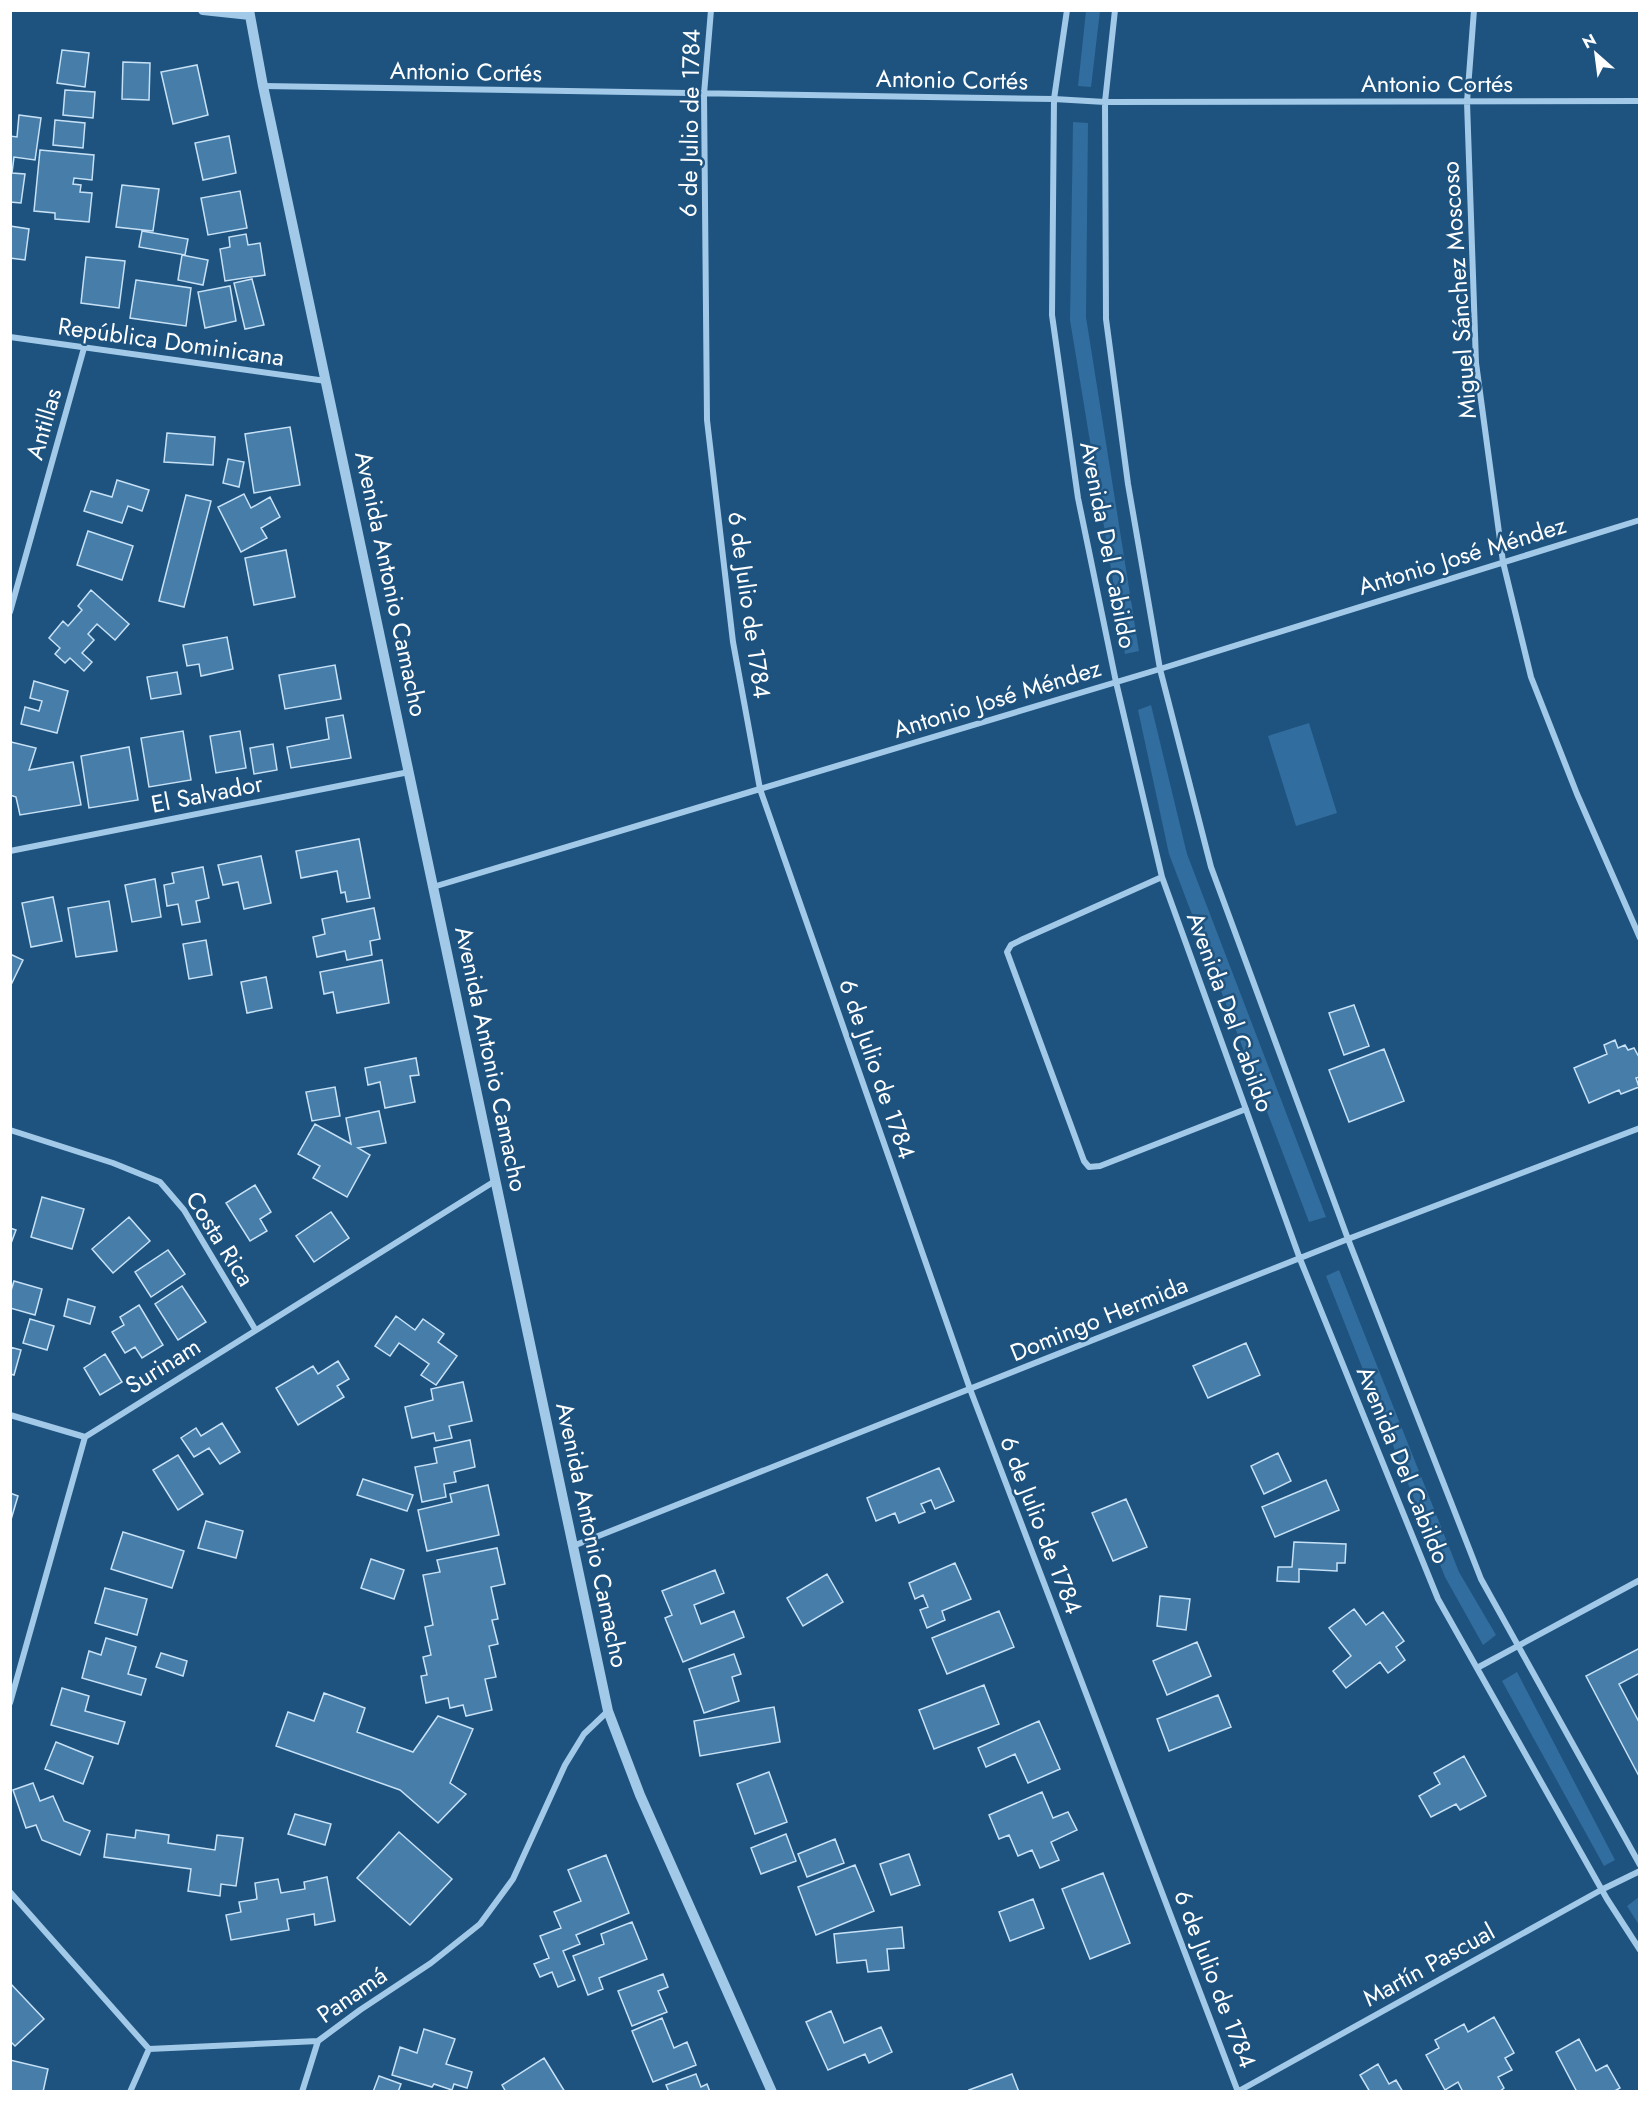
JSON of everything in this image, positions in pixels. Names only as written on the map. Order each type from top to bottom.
[{"type":"street","points":[[203,10],[249,13]]},
{"type":"street","name":"6 de Julio de 1784","points":[[711,10],[704,94],[707,420],[733,642],[760,789],[970,1389],[1238,2091]]},
{"type":"street","name":"Avenida Del Cabildo","points":[[1067,10],[1054,99],[1052,315],[1078,498],[1116,682],[1162,877],[1299,1258],[1438,1599],[1601,1890],[1640,1950]]},
{"type":"street","name":"Avenida Del Cabildo","points":[[1115,10],[1105,102],[1107,319],[1128,484],[1160,669],[1211,867],[1348,1239],[1481,1579],[1640,1865]]},
{"type":"street","name":"Miguel Sánchez Moscoso","points":[[1474,10],[1467,102],[1476,363],[1503,562],[1531,677],[1577,794],[1640,938]]},
{"type":"street","name":"Avenida Antonio Camacho","points":[[249,13],[608,1711],[640,1795],[772,2091]]},
{"type":"street","name":"Antonio Cortés","points":[[263,86],[1054,99],[1105,102],[1640,101]]},
{"type":"street","name":"República Dominicana","points":[[10,337],[327,381]]},
{"type":"street","name":"Antillas","points":[[10,612],[84,348]]},
{"type":"street","name":"Antonio José Méndez","points":[[433,887],[1160,669],[1640,520]]},
{"type":"street","name":"El Salvador","points":[[10,851],[410,772]]},
{"type":"street","points":[[1162,877],[1023,939],[1011,945],[1007,952],[1084,1161],[1089,1167],[1100,1166],[1246,1109]]},
{"type":"street","name":"Domingo Hermida","points":[[573,1546],[1299,1258],[1640,1128]]},
{"type":"street","name":"Costa Rica","points":[[10,1130],[113,1163],[160,1182],[184,1210],[255,1329]]},
{"type":"street","name":"Surinam","points":[[85,1437],[495,1181]]},
{"type":"street","points":[[10,1415],[85,1437],[10,1703]]},
{"type":"street","points":[[1477,1668],[1640,1580]]},
{"type":"street","name":"Panamá","points":[[149,2049],[318,2041],[431,1963],[480,1924],[513,1879],[565,1765],[584,1734],[608,1711]]},
{"type":"street","name":"Martín Pascual","points":[[1238,2091],[1601,1890],[1640,1871]]},
{"type":"street","points":[[10,1892],[149,2049],[130,2091]]},
{"type":"street","points":[[302,2091],[318,2041]]},
{"type":"shaded area","points":[[1086,11],[1100,11],[1091,87],[1078,86]]},
{"type":"shaded area","points":[[1073,122],[1088,123],[1086,317],[1139,651],[1125,654],[1070,320]]},
{"type":"shaded area","points":[[1151,705],[1187,854],[1326,1217],[1309,1222],[1169,854],[1138,710]]},
{"type":"shaded area","points":[[1309,723],[1337,813],[1296,826],[1268,736]]},
{"type":"shaded area","points":[[1339,1270],[1459,1572],[1496,1635],[1483,1645],[1445,1577],[1326,1276]]},
{"type":"shaded area","points":[[1517,1672],[1615,1860],[1604,1866],[1502,1681]]},
{"type":"shaded area","points":[[1639,1897],[1639,1925],[1627,1906]]},
{"type":"building","points":[[62,50],[89,53],[85,87],[57,83]]},
{"type":"building","points":[[123,62],[150,63],[149,100],[122,99]]},
{"type":"building","points":[[197,65],[208,115],[173,124],[161,72]]},
{"type":"building","points":[[65,90],[95,92],[93,118],[63,115]]},
{"type":"building","points":[[19,115],[41,118],[35,160],[14,157],[12,173],[25,174],[21,203],[10,202],[10,136],[17,137]]},
{"type":"building","points":[[55,120],[85,123],[83,148],[53,145]]},
{"type":"building","points":[[229,136],[236,173],[203,180],[195,143]]},
{"type":"building","points":[[40,150],[94,155],[92,180],[74,178],[73,184],[81,185],[80,192],[92,193],[89,222],[55,219],[55,213],[34,211]]},
{"type":"building","points":[[122,185],[159,189],[153,231],[116,227]]},
{"type":"building","points":[[240,191],[247,228],[208,235],[201,198]]},
{"type":"building","points":[[10,226],[29,229],[25,260],[10,258]]},
{"type":"building","points":[[142,231],[188,239],[185,255],[139,247]]},
{"type":"building","points":[[246,234],[248,245],[260,243],[265,275],[225,281],[220,249],[230,247],[229,237]]},
{"type":"building","points":[[182,255],[208,260],[203,285],[178,280]]},
{"type":"building","points":[[86,257],[125,261],[119,308],[81,303]]},
{"type":"building","points":[[252,279],[264,325],[245,329],[234,283]]},
{"type":"building","points":[[136,280],[191,288],[186,326],[130,318]]},
{"type":"building","points":[[230,286],[236,321],[205,328],[198,292]]},
{"type":"building","points":[[290,427],[300,485],[254,493],[245,434]]},
{"type":"building","points":[[167,433],[215,437],[213,465],[164,462]]},
{"type":"building","points":[[228,459],[244,462],[239,487],[223,483]]},
{"type":"building","points":[[117,480],[149,490],[142,511],[128,506],[122,523],[84,511],[91,491],[112,497]]},
{"type":"building","points":[[244,494],[251,508],[270,497],[280,517],[261,528],[267,538],[241,552],[218,507]]},
{"type":"building","points":[[186,495],[211,501],[184,607],[159,601]]},
{"type":"building","points":[[88,531],[133,546],[122,580],[77,565]]},
{"type":"building","points":[[286,550],[295,597],[254,605],[245,558]]},
{"type":"building","points":[[91,590],[129,624],[115,640],[97,624],[88,634],[94,640],[82,653],[92,662],[84,671],[70,658],[65,663],[55,654],[60,648],[49,638],[63,621],[68,626],[82,610],[78,606]]},
{"type":"building","points":[[227,637],[233,669],[201,676],[199,664],[187,666],[183,645]]},
{"type":"building","points":[[335,665],[341,699],[285,709],[279,675]]},
{"type":"building","points":[[177,672],[181,694],[151,699],[147,677]]},
{"type":"building","points":[[34,681],[68,691],[57,733],[21,724],[25,707],[39,711],[42,701],[30,698]]},
{"type":"building","points":[[343,715],[351,758],[291,768],[287,747],[329,739],[326,718]]},
{"type":"building","points":[[183,731],[191,780],[149,787],[141,738]]},
{"type":"building","points":[[240,731],[246,768],[216,773],[210,736]]},
{"type":"building","points":[[11,742],[36,748],[29,770],[73,762],[81,805],[20,815],[16,797],[10,795]]},
{"type":"building","points":[[273,744],[277,770],[254,774],[250,748]]},
{"type":"building","points":[[129,747],[138,800],[89,808],[81,756]]},
{"type":"building","points":[[359,839],[370,898],[347,902],[345,892],[341,893],[337,871],[301,878],[296,851]]},
{"type":"building","points":[[261,856],[271,903],[244,909],[238,882],[223,885],[218,865]]},
{"type":"building","points":[[203,867],[209,898],[196,901],[200,922],[182,925],[178,904],[167,906],[164,885],[174,883],[172,873]]},
{"type":"building","points":[[155,879],[161,917],[132,922],[125,885]]},
{"type":"building","points":[[53,897],[62,941],[31,947],[22,903]]},
{"type":"building","points":[[109,901],[117,951],[76,957],[68,908]]},
{"type":"building","points":[[374,908],[380,939],[370,941],[372,955],[347,960],[345,951],[317,957],[313,937],[325,934],[322,919]]},
{"type":"building","points":[[206,940],[212,975],[189,979],[183,944]]},
{"type":"building","points":[[10,954],[23,960],[10,987]]},
{"type":"building","points":[[382,960],[389,1003],[337,1013],[333,992],[324,994],[320,972]]},
{"type":"building","points":[[266,977],[272,1008],[247,1013],[241,982]]},
{"type":"building","points":[[1354,1005],[1369,1046],[1344,1055],[1329,1013]]},
{"type":"building","points":[[1615,1040],[1618,1048],[1625,1045],[1628,1050],[1634,1048],[1640,1059],[1640,1077],[1636,1078],[1639,1087],[1621,1094],[1619,1090],[1589,1103],[1574,1068],[1607,1054],[1604,1045]]},
{"type":"building","points":[[1384,1049],[1404,1101],[1349,1122],[1329,1070]]},
{"type":"building","points":[[416,1058],[419,1075],[410,1076],[415,1102],[385,1108],[380,1082],[368,1085],[365,1068]]},
{"type":"building","points":[[335,1087],[340,1116],[312,1121],[306,1092]]},
{"type":"building","points":[[379,1111],[386,1143],[358,1148],[370,1155],[347,1197],[313,1178],[320,1166],[298,1154],[315,1124],[351,1144],[346,1118]]},
{"type":"building","points":[[255,1185],[271,1212],[260,1219],[267,1231],[250,1241],[226,1203]]},
{"type":"building","points":[[42,1197],[84,1209],[72,1249],[31,1237]]},
{"type":"building","points":[[331,1212],[349,1238],[314,1262],[296,1236]]},
{"type":"building","points":[[129,1217],[150,1241],[113,1273],[92,1249]]},
{"type":"building","points":[[10,1228],[16,1230],[10,1246]]},
{"type":"building","points":[[168,1250],[185,1274],[151,1297],[135,1272]]},
{"type":"building","points":[[14,1281],[42,1289],[35,1315],[10,1308],[10,1294]]},
{"type":"building","points":[[182,1286],[206,1322],[178,1340],[155,1304]]},
{"type":"building","points":[[68,1299],[95,1307],[90,1324],[64,1316]]},
{"type":"building","points":[[139,1305],[163,1345],[142,1358],[135,1347],[125,1353],[112,1332],[124,1325],[120,1317]]},
{"type":"building","points":[[396,1316],[415,1330],[423,1319],[444,1334],[438,1342],[457,1356],[436,1385],[421,1375],[429,1364],[399,1343],[390,1356],[375,1346]]},
{"type":"building","points":[[30,1319],[54,1326],[47,1350],[23,1343]]},
{"type":"building","points":[[1246,1343],[1260,1375],[1208,1398],[1193,1366]]},
{"type":"building","points":[[10,1347],[21,1350],[14,1375],[10,1374]]},
{"type":"building","points":[[105,1354],[122,1382],[100,1395],[84,1368]]},
{"type":"building","points":[[338,1361],[349,1379],[337,1386],[344,1397],[298,1425],[276,1388],[313,1366],[318,1374]]},
{"type":"building","points":[[463,1382],[472,1421],[449,1426],[452,1438],[436,1441],[434,1433],[412,1438],[405,1407],[433,1400],[431,1389]]},
{"type":"building","points":[[222,1423],[240,1452],[220,1464],[209,1448],[194,1457],[181,1438],[196,1428],[201,1436]]},
{"type":"building","points":[[470,1440],[475,1467],[454,1472],[456,1482],[444,1484],[446,1497],[422,1502],[415,1467],[437,1463],[434,1448]]},
{"type":"building","points":[[1278,1453],[1291,1481],[1264,1494],[1251,1466]]},
{"type":"building","points":[[178,1455],[203,1494],[178,1510],[153,1470]]},
{"type":"building","points":[[939,1468],[954,1501],[935,1509],[931,1500],[921,1504],[925,1512],[899,1523],[895,1513],[876,1521],[867,1498]]},
{"type":"building","points":[[363,1479],[413,1495],[407,1511],[357,1495]]},
{"type":"building","points":[[1326,1480],[1339,1510],[1275,1537],[1262,1507]]},
{"type":"building","points":[[488,1485],[499,1535],[427,1551],[418,1510],[452,1502],[450,1494]]},
{"type":"building","points":[[10,1493],[18,1496],[10,1523]]},
{"type":"building","points":[[1126,1499],[1147,1547],[1113,1561],[1092,1513]]},
{"type":"building","points":[[206,1521],[243,1531],[236,1558],[198,1548]]},
{"type":"building","points":[[123,1532],[184,1551],[172,1588],[111,1569]]},
{"type":"building","points":[[1294,1542],[1346,1544],[1345,1563],[1337,1563],[1337,1571],[1299,1569],[1299,1582],[1277,1581],[1278,1567],[1292,1567]]},
{"type":"building","points":[[497,1548],[505,1584],[491,1587],[498,1619],[492,1620],[498,1644],[489,1646],[496,1677],[485,1679],[492,1710],[466,1716],[463,1705],[450,1708],[448,1698],[426,1703],[421,1676],[427,1675],[423,1657],[431,1655],[425,1627],[433,1625],[423,1575],[440,1572],[437,1560]]},
{"type":"building","points":[[371,1559],[404,1570],[394,1599],[361,1588]]},
{"type":"building","points":[[955,1563],[971,1599],[942,1611],[945,1620],[927,1628],[920,1610],[928,1607],[923,1595],[915,1599],[909,1583]]},
{"type":"building","points":[[715,1570],[724,1593],[694,1605],[701,1624],[734,1611],[744,1637],[683,1662],[665,1618],[672,1615],[662,1591]]},
{"type":"building","points":[[827,1574],[843,1602],[803,1626],[787,1598]]},
{"type":"building","points":[[105,1588],[147,1599],[137,1635],[95,1623]]},
{"type":"building","points":[[1160,1596],[1190,1599],[1186,1630],[1157,1626]]},
{"type":"building","points":[[1354,1609],[1366,1625],[1383,1612],[1404,1641],[1396,1647],[1405,1660],[1388,1673],[1380,1662],[1346,1688],[1333,1671],[1351,1656],[1329,1628]]},
{"type":"building","points":[[999,1611],[1014,1647],[947,1674],[932,1638]]},
{"type":"building","points":[[106,1638],[136,1647],[128,1674],[146,1679],[141,1695],[82,1678],[89,1651],[101,1655]]},
{"type":"building","points":[[1197,1642],[1211,1676],[1167,1695],[1153,1661]]},
{"type":"building","points":[[1640,1648],[1640,1673],[1619,1684],[1640,1724],[1640,1778],[1586,1676]]},
{"type":"building","points":[[161,1653],[187,1661],[183,1676],[156,1667]]},
{"type":"building","points":[[734,1654],[741,1674],[732,1677],[739,1701],[704,1713],[689,1669]]},
{"type":"building","points":[[984,1685],[999,1724],[934,1749],[919,1710]]},
{"type":"building","points":[[62,1688],[89,1696],[85,1711],[125,1722],[118,1744],[51,1725]]},
{"type":"building","points":[[324,1693],[365,1708],[357,1732],[413,1752],[438,1716],[473,1729],[450,1783],[466,1794],[438,1823],[400,1790],[276,1746],[288,1712],[314,1721]]},
{"type":"building","points":[[1218,1695],[1231,1727],[1169,1751],[1157,1719]]},
{"type":"building","points":[[774,1707],[780,1742],[700,1756],[694,1721]]},
{"type":"building","points":[[1039,1721],[1060,1769],[1028,1783],[1015,1754],[986,1767],[978,1748]]},
{"type":"building","points":[[56,1742],[93,1757],[83,1784],[45,1769]]},
{"type":"building","points":[[1464,1756],[1486,1796],[1460,1810],[1456,1804],[1431,1817],[1419,1796],[1440,1784],[1434,1773]]},
{"type":"building","points":[[769,1772],[787,1822],[755,1834],[737,1784]]},
{"type":"building","points":[[33,1783],[40,1801],[53,1796],[64,1821],[90,1831],[80,1855],[42,1840],[36,1825],[26,1828],[13,1790]]},
{"type":"building","points":[[1042,1792],[1053,1818],[1068,1812],[1077,1830],[1051,1842],[1059,1860],[1040,1868],[1032,1850],[1018,1856],[1009,1835],[999,1839],[989,1815]]},
{"type":"building","points":[[295,1814],[331,1824],[325,1845],[288,1834]]},
{"type":"building","points":[[136,1830],[169,1835],[168,1843],[215,1850],[217,1835],[243,1838],[236,1886],[221,1884],[220,1896],[188,1891],[191,1869],[104,1857],[107,1834],[135,1838]]},
{"type":"building","points":[[399,1832],[452,1879],[410,1925],[357,1878]]},
{"type":"building","points":[[786,1834],[796,1861],[761,1874],[751,1848]]},
{"type":"building","points":[[835,1839],[844,1863],[807,1877],[798,1854]]},
{"type":"building","points":[[909,1854],[920,1885],[891,1895],[880,1864]]},
{"type":"building","points":[[606,1855],[629,1913],[576,1935],[580,1944],[563,1951],[575,1980],[558,1987],[552,1972],[540,1977],[534,1964],[549,1958],[540,1936],[561,1928],[554,1912],[581,1901],[568,1870]]},
{"type":"building","points":[[855,1865],[874,1911],[816,1935],[798,1887]]},
{"type":"building","points":[[1103,1873],[1130,1943],[1090,1959],[1062,1889]]},
{"type":"building","points":[[327,1877],[335,1921],[315,1925],[314,1914],[287,1919],[289,1930],[231,1940],[226,1915],[241,1912],[239,1902],[257,1899],[255,1883],[278,1879],[281,1893],[305,1889],[304,1882]]},
{"type":"building","points":[[1033,1899],[1044,1928],[1010,1941],[999,1912]]},
{"type":"building","points":[[632,1922],[647,1959],[599,1978],[603,1989],[588,1995],[573,1956],[604,1944],[601,1934]]},
{"type":"building","points":[[902,1927],[904,1948],[887,1949],[889,1970],[868,1972],[866,1960],[837,1963],[834,1934]]},
{"type":"building","points":[[663,1974],[668,1987],[658,1991],[667,2012],[632,2026],[618,1991]]},
{"type":"building","points":[[10,1983],[44,2019],[15,2046],[10,2041]]},
{"type":"building","points":[[831,2011],[844,2043],[881,2027],[892,2052],[869,2063],[865,2054],[828,2070],[806,2022]]},
{"type":"building","points":[[1494,2017],[1514,2053],[1505,2058],[1512,2070],[1498,2077],[1504,2088],[1499,2092],[1463,2092],[1458,2082],[1445,2090],[1426,2055],[1439,2048],[1435,2040],[1464,2024],[1468,2032]]},
{"type":"building","points":[[662,2018],[674,2048],[687,2042],[696,2065],[653,2082],[632,2031]]},
{"type":"building","points":[[424,2029],[455,2039],[446,2064],[472,2072],[467,2088],[454,2084],[452,2090],[434,2084],[432,2087],[392,2075],[400,2047],[417,2053]]},
{"type":"building","points":[[1579,2039],[1596,2071],[1607,2065],[1620,2088],[1613,2092],[1577,2092],[1556,2052]]},
{"type":"building","points":[[544,2058],[565,2092],[506,2092],[502,2085]]},
{"type":"building","points":[[10,2060],[48,2069],[43,2092],[10,2092]]},
{"type":"building","points":[[1378,2064],[1389,2084],[1396,2080],[1403,2092],[1370,2092],[1360,2075]]},
{"type":"building","points":[[696,2074],[701,2087],[707,2084],[710,2092],[669,2092],[666,2085]]},
{"type":"building","points":[[1012,2074],[1019,2092],[970,2092],[969,2090]]},
{"type":"building","points":[[379,2076],[401,2084],[398,2092],[373,2092]]}]
